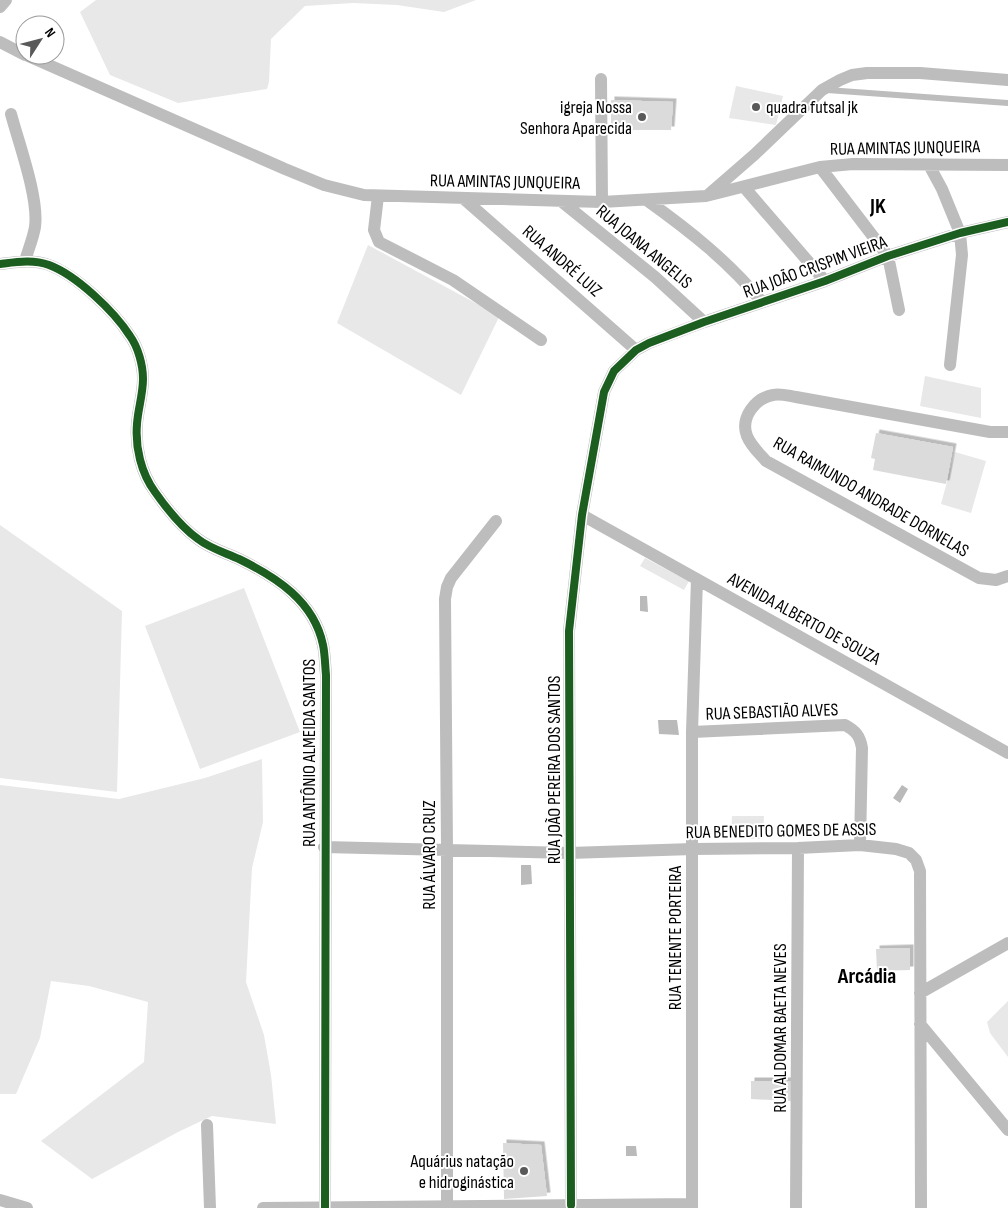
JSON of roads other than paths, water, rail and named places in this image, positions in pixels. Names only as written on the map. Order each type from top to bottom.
[{"type":"street","points":[[0,7],[6,0]]},
{"type":"street","name":"RUA AMINTAS JUNQUEIRA","points":[[0,42],[15,50]]},
{"type":"street","name":"RUA AMINTAS JUNQUEIRA","points":[[48,65],[285,169],[344,191],[378,196],[602,202],[648,201],[706,196],[820,167],[853,164],[1008,165]]},
{"type":"street","points":[[706,196],[822,90],[840,80],[867,73],[920,74],[1008,80]]},
{"type":"street","points":[[601,79],[602,202]]},
{"type":"street","points":[[11,114],[36,212],[35,229],[25,261]]},
{"type":"street","points":[[928,165],[945,195],[960,233],[962,255],[950,366]]},
{"type":"street","points":[[820,167],[888,256],[899,310]]},
{"type":"street","points":[[744,187],[825,281]]},
{"type":"street","points":[[378,196],[374,230],[379,242],[453,280],[541,340]]},
{"type":"street","name":"RUA ANDRÉ LUIZ","points":[[464,199],[636,350]]},
{"type":"street","name":"RUA JOANA ANGELIS","points":[[561,201],[655,276],[704,322]]},
{"type":"street","points":[[648,201],[710,248],[744,280],[762,302]]},
{"type":"street","name":"RUA JOÃO CRISPIM VIEIRA","points":[[636,350],[704,322],[825,281],[888,256],[960,233],[1008,222]]},
{"type":"street","name":"RUA ANTÔNIO ALMEIDA SANTOS","points":[[0,264],[25,261],[48,264],[66,273],[87,288],[118,320],[131,337],[140,357],[143,379],[136,446],[150,484],[181,524],[200,541],[262,571],[283,584],[302,602],[316,624],[323,644],[326,675],[324,846],[325,1207]]},
{"type":"street","name":"RUA JOÃO PEREIRA DOS SANTOS","points":[[571,1205],[569,631],[582,515],[604,392],[614,371],[636,350]]},
{"type":"street","name":"RUA RAIMUNDO ANDRADE DORNELAS","points":[[1008,432],[990,432],[774,394],[763,398],[753,405],[746,418],[746,434],[755,450],[766,461],[979,578],[996,580],[1008,576]]},
{"type":"street","name":"AVENIDA ALBERTO DE SOUZA","points":[[582,515],[1008,753]]},
{"type":"street","name":"RUA ÁLVARO CRUZ","points":[[447,1205],[445,599],[447,587],[452,578],[496,521]]},
{"type":"street","name":"RUA TENENTE PORTEIRA","points":[[692,1206],[692,732],[697,579]]},
{"type":"street","name":"RUA SEBASTIÃO ALVES","points":[[692,732],[845,725],[855,730],[860,738],[862,748],[860,846]]},
{"type":"street","name":"RUA BENEDITO GOMES DE ASSIS","points":[[324,846],[570,853],[860,846],[896,848],[909,853],[916,860],[920,871],[921,1208]]},
{"type":"street","name":"RUA ALDOMAR BAETA NEVES","points":[[796,1208],[798,848]]},
{"type":"street","points":[[920,993],[1008,943]]},
{"type":"street","points":[[920,1024],[1008,1130]]},
{"type":"street","points":[[207,1125],[210,1208]]},
{"type":"street","points":[[0,1200],[27,1208]]},
{"type":"street","points":[[263,1208],[447,1205],[692,1206]]},
{"type":"lane","points":[[822,90],[1008,103]]},
{"type":"place","name":"quadra futsal jk","points":[[756,107]]},
{"type":"place","name":"igreja Nossa Senhora Aparecida","points":[[642,117]]},
{"type":"place","name":"Aquárius natação e hidroginástica","points":[[524,1171]]},
{"type":"district","name":"JK","points":[[878,206]]},
{"type":"district","name":"Arcádia","points":[[867,976]]}]
